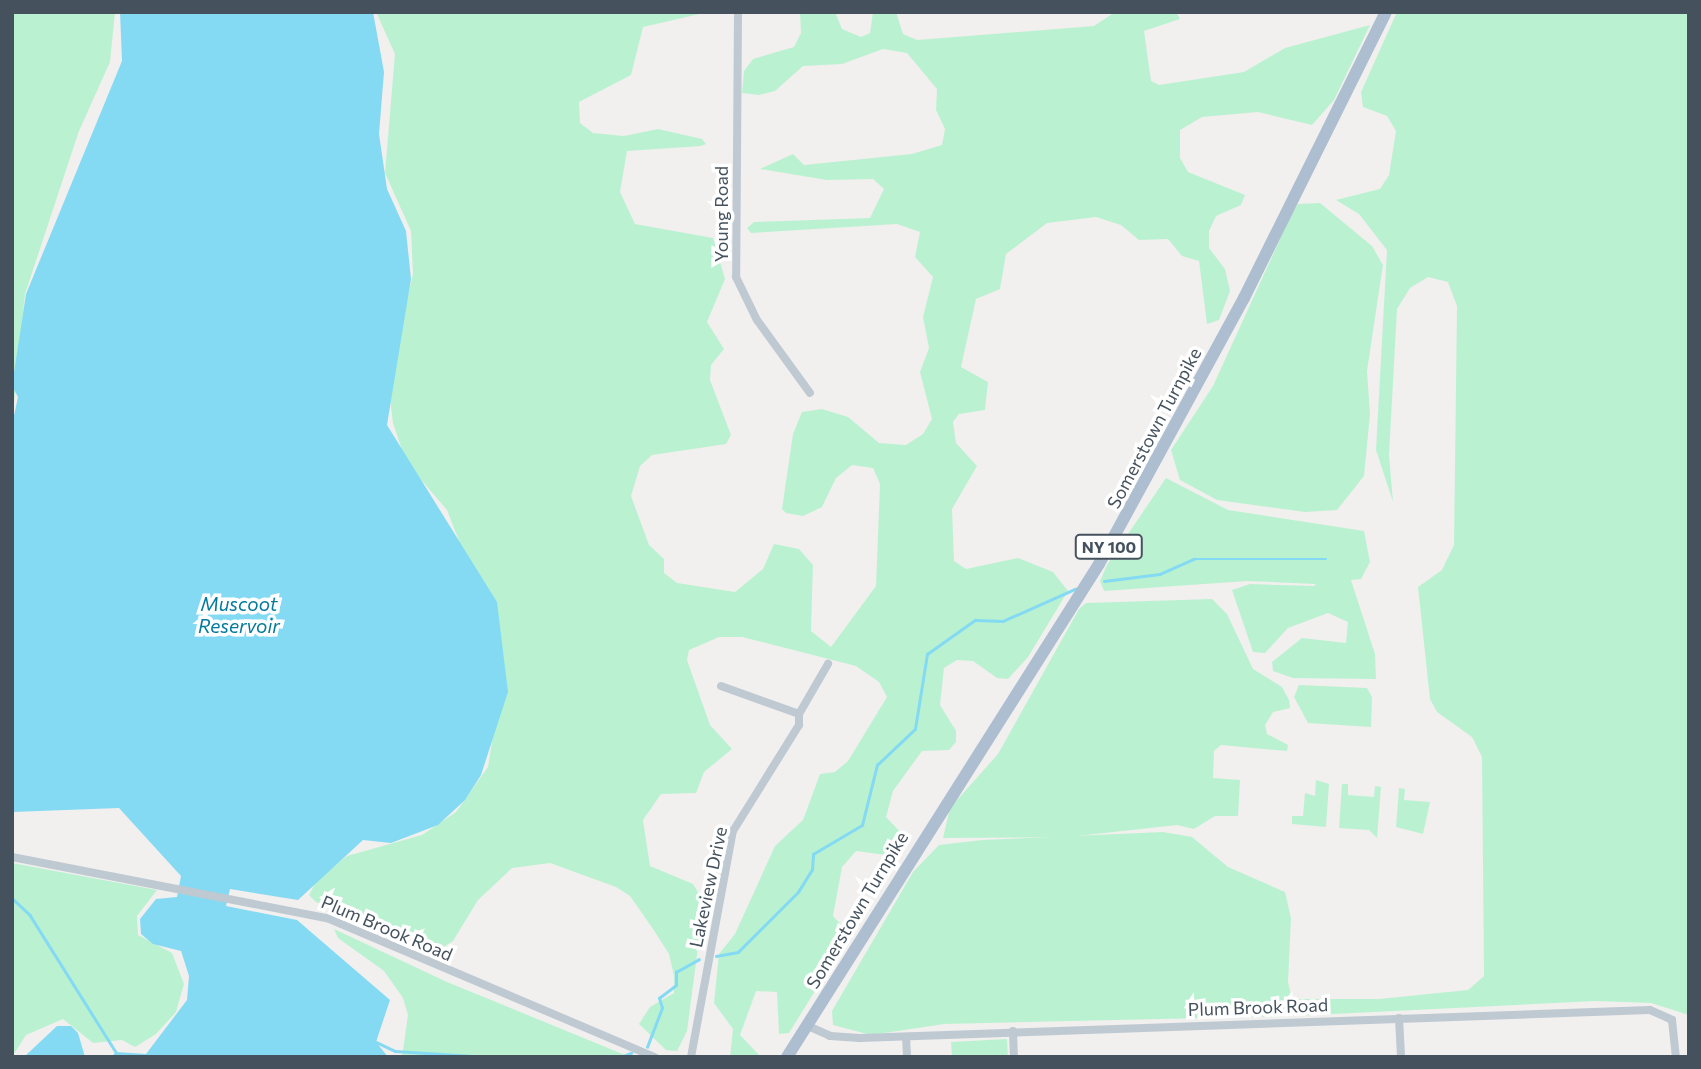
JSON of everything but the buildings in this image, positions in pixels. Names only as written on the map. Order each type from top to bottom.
[{"type":"main road","name":"Somerstown Turnpike","points":[[787,1057],[910,855],[1099,564],[1244,298],[1386,12]]},
{"type":"street","name":"Young Road","points":[[738,12],[736,276],[757,320],[810,393]]},
{"type":"street","name":"Lakeview Drive","points":[[691,1057],[733,831],[799,725],[799,714],[828,664]]},
{"type":"street","points":[[721,686],[799,714]]},
{"type":"street","name":"Plum Brook Road","points":[[12,857],[327,918],[655,1057]]},
{"type":"street","name":"Plum Brook Road","points":[[808,1026],[837,1037],[906,1037],[1013,1031],[1658,1011],[1676,1029],[1676,1057]]},
{"type":"street","points":[[1399,1018],[1401,1057]]},
{"type":"street","points":[[1013,1031],[1014,1057]]},
{"type":"street","points":[[906,1037],[907,1057]]},
{"type":"green space","points":[[12,12],[115,12],[110,62],[79,131],[25,294],[12,423]]},
{"type":"green space","points":[[376,12],[708,12],[643,27],[631,75],[579,102],[580,123],[593,133],[624,136],[658,129],[702,139],[706,144],[701,146],[627,151],[620,192],[635,224],[713,238],[725,279],[707,322],[724,349],[711,365],[710,380],[731,435],[726,444],[652,455],[640,466],[631,496],[649,545],[664,559],[664,573],[677,583],[735,592],[763,569],[774,544],[799,549],[813,565],[811,631],[831,647],[876,586],[880,484],[873,468],[852,465],[836,478],[822,507],[803,516],[786,513],[782,509],[793,434],[802,412],[822,409],[848,417],[879,443],[906,445],[923,434],[932,419],[920,372],[929,348],[923,317],[933,277],[915,257],[920,232],[897,224],[751,233],[747,228],[754,222],[870,218],[884,189],[873,179],[827,180],[760,169],[793,154],[804,165],[912,154],[942,145],[945,129],[936,110],[937,89],[907,53],[883,49],[842,64],[803,66],[775,91],[759,95],[742,93],[744,71],[753,59],[794,47],[801,33],[800,12],[835,12],[842,29],[861,37],[870,33],[873,12],[896,12],[903,34],[917,40],[1094,26],[1115,12],[1176,12],[1180,19],[1144,31],[1151,81],[1159,85],[1244,72],[1285,48],[1370,25],[1334,100],[1312,125],[1258,112],[1202,117],[1180,130],[1180,158],[1188,172],[1245,195],[1241,205],[1216,216],[1209,231],[1209,248],[1225,269],[1230,291],[1219,320],[1207,324],[1199,261],[1182,256],[1168,239],[1139,240],[1121,225],[1096,217],[1047,223],[1006,254],[1000,289],[976,299],[961,367],[988,382],[985,410],[959,414],[953,422],[956,443],[977,466],[952,509],[954,561],[966,569],[1018,558],[1053,572],[1068,591],[1028,657],[1008,679],[997,678],[973,661],[957,660],[944,668],[940,705],[956,731],[956,742],[949,750],[922,751],[893,791],[886,817],[904,836],[900,846],[886,855],[856,851],[842,867],[833,916],[845,929],[846,941],[789,1033],[779,1034],[777,992],[756,991],[740,1035],[761,1057],[730,1057],[733,1029],[714,1003],[719,954],[735,934],[775,846],[803,820],[820,774],[835,772],[848,761],[887,697],[879,682],[856,666],[742,637],[719,637],[689,650],[687,660],[710,725],[732,749],[704,772],[696,793],[661,794],[643,820],[650,866],[693,884],[704,902],[687,1031],[677,1051],[666,1050],[639,1024],[650,1007],[674,993],[674,976],[669,954],[630,896],[616,887],[550,863],[512,868],[478,900],[453,941],[439,950],[316,902],[309,895],[317,880],[347,856],[422,835],[456,812],[488,767],[495,723],[466,559],[447,510],[406,462],[393,423],[388,382],[413,274],[411,231],[385,173],[395,54]]},
{"type":"green space","points":[[1397,12],[1689,12],[1689,1015],[1651,1003],[1595,1001],[1293,1016],[944,1024],[871,1035],[833,1025],[832,1011],[913,872],[939,845],[982,840],[1163,832],[1192,837],[1228,867],[1285,892],[1291,918],[1288,982],[1292,999],[1379,999],[1468,990],[1484,976],[1482,757],[1472,737],[1437,712],[1430,699],[1418,587],[1442,570],[1454,545],[1457,306],[1448,282],[1428,277],[1410,288],[1397,309],[1389,455],[1393,502],[1376,450],[1387,250],[1359,214],[1336,200],[1380,189],[1389,175],[1396,131],[1387,116],[1363,107],[1361,92]]},
{"type":"green space","points":[[1320,203],[1372,246],[1383,265],[1367,371],[1370,414],[1364,476],[1337,510],[1305,512],[1217,500],[1180,480],[1171,450],[1213,386],[1292,213],[1298,204]]},
{"type":"green space","points":[[1166,478],[1228,510],[1364,531],[1370,562],[1361,579],[1351,580],[1375,654],[1376,679],[1293,678],[1273,671],[1272,662],[1302,638],[1346,643],[1348,622],[1328,613],[1288,628],[1265,653],[1253,652],[1232,590],[1250,584],[1316,584],[1247,581],[1104,591],[1100,581],[1107,565]]},
{"type":"green space","points":[[1212,599],[1227,614],[1253,669],[1282,687],[1290,708],[1273,712],[1265,725],[1267,734],[1288,745],[1287,751],[1221,745],[1214,751],[1213,778],[1240,780],[1238,816],[1215,816],[1194,829],[1177,825],[1068,837],[943,838],[950,808],[998,754],[1079,609],[1086,603]]},
{"type":"green space","points":[[1299,685],[1367,688],[1372,697],[1371,727],[1308,723],[1294,697]]},
{"type":"green space","points":[[1316,780],[1329,784],[1326,827],[1292,824],[1292,816],[1303,816],[1305,793],[1315,796]]},
{"type":"green space","points":[[1342,784],[1348,784],[1348,795],[1374,797],[1375,786],[1381,787],[1377,838],[1369,830],[1339,828]]},
{"type":"green space","points":[[1399,788],[1405,789],[1404,800],[1430,802],[1423,834],[1396,827]]},
{"type":"green space","points":[[12,863],[157,890],[137,916],[138,935],[172,953],[184,984],[176,1012],[156,1034],[135,1047],[122,1040],[93,1043],[63,1019],[26,1035],[12,1057]]},
{"type":"green space","points":[[334,929],[447,982],[630,1057],[402,1057],[408,1015],[403,998],[384,971],[338,938]]},
{"type":"green space","points":[[1007,1039],[1008,1057],[952,1057],[951,1042]]},
{"type":"water","name":"Muscoot Reservoir","points":[[120,12],[373,12],[384,72],[379,134],[387,189],[406,231],[411,279],[387,425],[497,602],[508,692],[481,775],[465,800],[438,825],[391,843],[363,840],[298,900],[230,889],[226,906],[297,920],[390,1000],[376,1042],[388,1057],[111,1057],[116,1052],[146,1054],[187,1000],[189,976],[181,951],[153,944],[141,934],[140,919],[156,899],[177,897],[181,876],[119,808],[12,812],[12,425],[18,397],[12,386],[26,294],[122,61]]},
{"type":"water","points":[[57,1026],[71,1026],[78,1033],[85,1057],[24,1057]]},
{"type":"waterway","points":[[1104,581],[1160,574],[1194,559],[1326,559]]},
{"type":"waterway","points":[[716,956],[738,952],[798,892],[812,870],[813,854],[862,825],[877,765],[915,729],[927,654],[975,620],[1003,621],[1075,589]]},
{"type":"waterway","points":[[12,898],[30,915],[116,1052]]},
{"type":"waterway","points":[[647,1047],[662,1008],[659,998],[676,985],[676,972],[699,959]]},
{"type":"waterway","points":[[376,1042],[395,1051],[488,1057]]},
{"type":"waterway","points":[[621,1057],[631,1053]]}]
